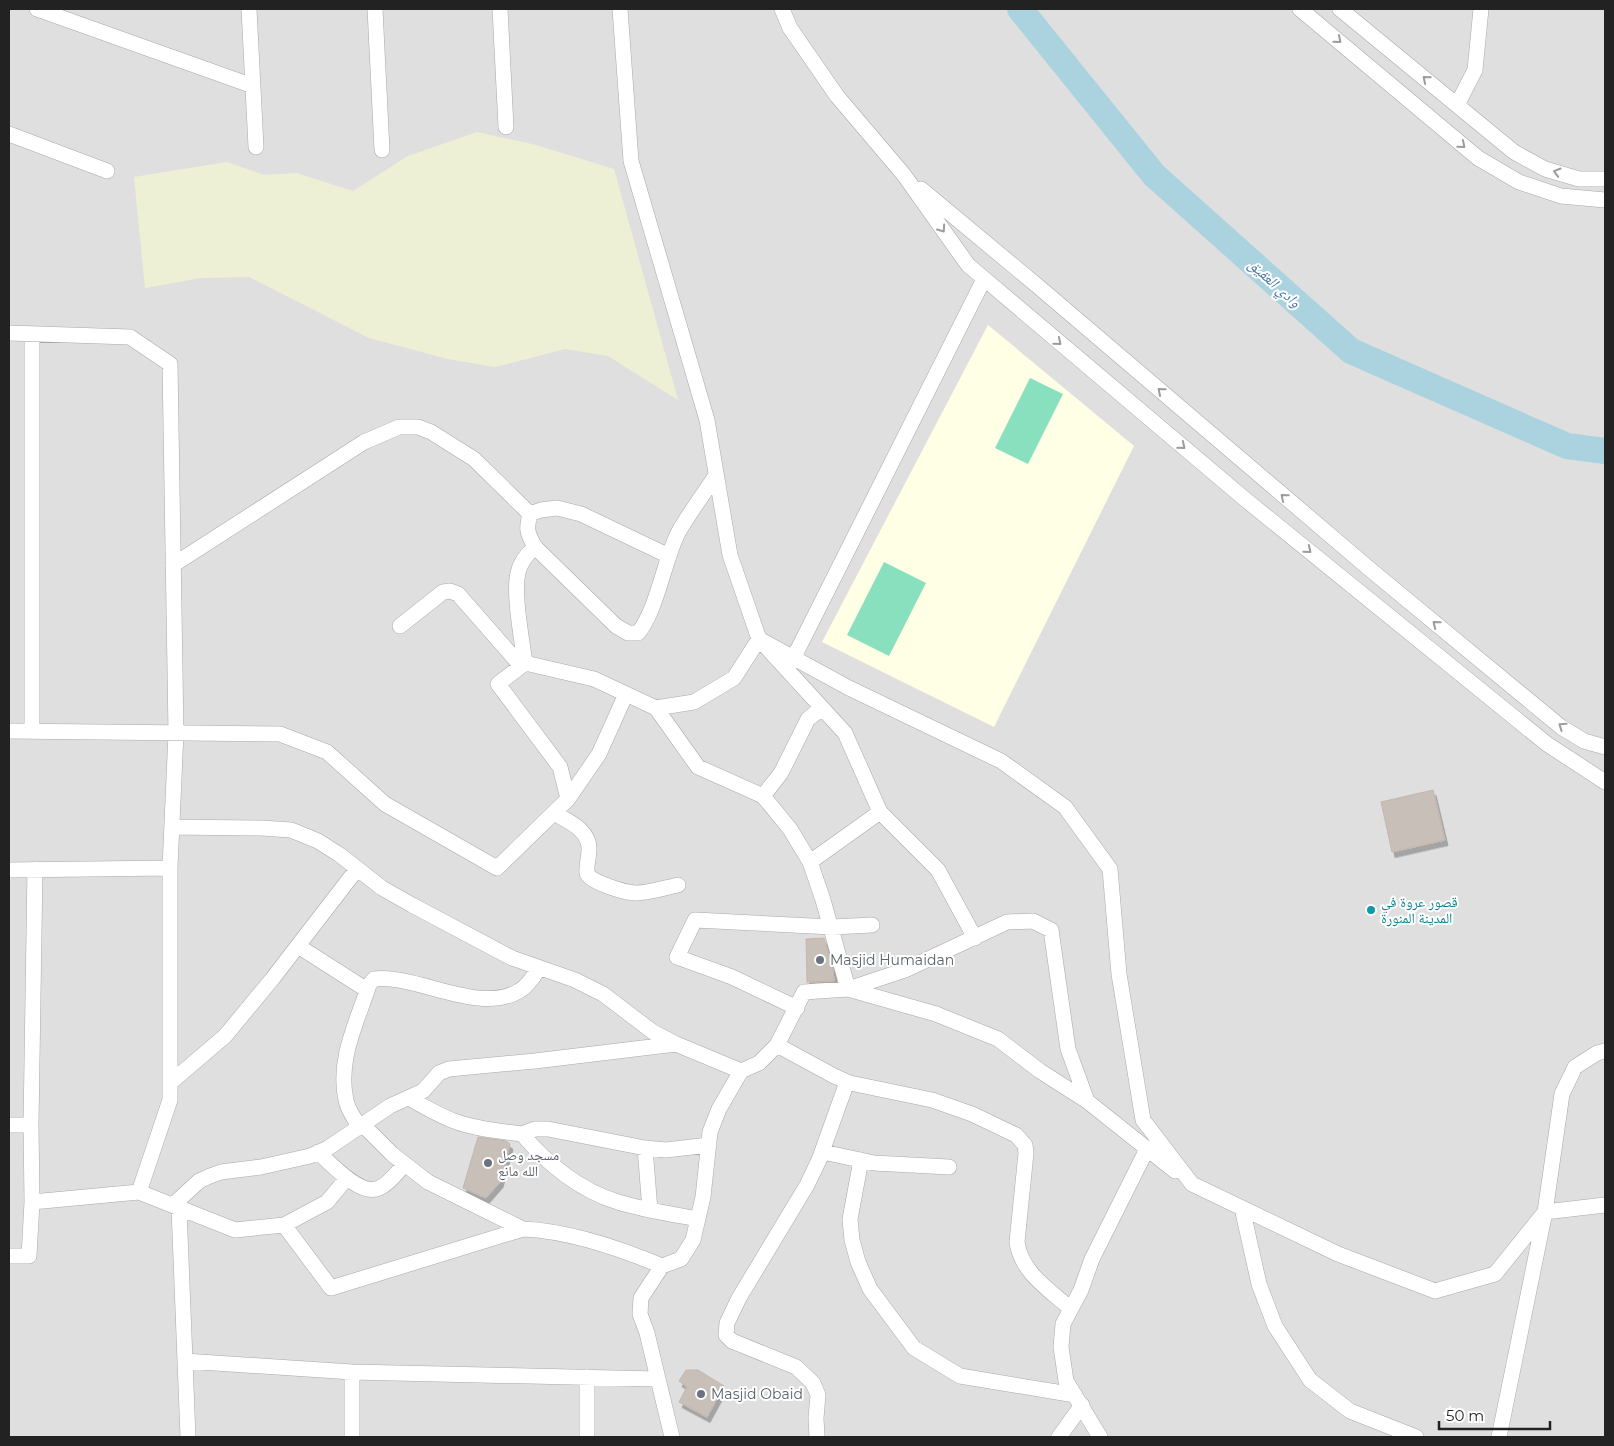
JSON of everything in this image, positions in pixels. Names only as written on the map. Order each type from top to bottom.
[{"type":"street","points":[[37,9],[253,86]]},
{"type":"street","points":[[249,9],[256,147]]},
{"type":"street","points":[[375,9],[382,150]]},
{"type":"street","points":[[500,9],[506,126]]},
{"type":"street","points":[[620,9],[631,161],[707,420],[730,555],[759,639],[845,733],[880,812],[938,870],[975,938]]},
{"type":"street","points":[[782,9],[790,28],[837,96],[904,175],[968,266],[1246,500],[1540,738],[1605,782]]},
{"type":"street","points":[[1300,9],[1478,158],[1519,182],[1561,196],[1605,200]]},
{"type":"street","points":[[1340,9],[1514,152],[1545,169],[1579,178],[1605,179]]},
{"type":"street","points":[[1457,105],[1474,70],[1481,9]]},
{"type":"street","points":[[9,134],[106,172]]},
{"type":"street","points":[[904,175],[1048,294],[1364,565],[1561,726],[1584,741],[1605,747]]},
{"type":"street","points":[[794,657],[984,279]]},
{"type":"street","points":[[9,333],[130,337],[170,364],[176,733],[170,868],[170,1100],[139,1192]]},
{"type":"street","points":[[32,334],[32,731]]},
{"type":"street","points":[[173,565],[364,442],[400,427],[418,427],[431,432],[474,458],[530,514]]},
{"type":"street","points":[[530,514],[527,526],[528,536],[535,547],[616,626],[628,633],[638,633],[643,627],[678,533],[716,475]]},
{"type":"street","points":[[530,514],[541,510],[557,508],[581,514],[669,556]]},
{"type":"street","points":[[523,665],[516,586],[518,571],[526,555],[535,547]]},
{"type":"street","points":[[400,626],[443,592],[450,591],[458,594],[523,665],[594,679],[656,708],[698,766],[763,796],[790,828],[810,862],[832,927],[848,990]]},
{"type":"street","points":[[759,639],[848,688],[1001,761],[1065,807],[1110,869],[1119,974],[1143,1120],[1192,1184]]},
{"type":"street","points":[[656,708],[694,702],[734,678],[759,639]]},
{"type":"street","points":[[523,665],[498,684],[560,767],[568,799]]},
{"type":"street","points":[[9,731],[280,734],[327,752],[385,804],[497,868],[568,799],[599,754],[626,694]]},
{"type":"street","points":[[763,796],[781,773],[808,720],[822,708]]},
{"type":"street","points":[[810,862],[880,812]]},
{"type":"street","points":[[554,813],[573,824],[587,838],[589,844],[588,874],[590,878],[597,882],[635,893],[678,885]]},
{"type":"street","points":[[172,827],[291,830],[318,841],[382,888],[412,905],[512,958],[575,980],[603,994],[653,1032],[676,1044],[741,1071]]},
{"type":"street","points":[[9,870],[170,868]]},
{"type":"street","points":[[170,1083],[225,1036],[358,869]]},
{"type":"street","points":[[9,1256],[29,1256],[32,1202],[31,1124],[35,870]]},
{"type":"street","points":[[797,1008],[732,977],[677,957],[695,920],[832,927],[872,925]]},
{"type":"street","points":[[672,1437],[647,1333],[640,1314],[641,1298],[662,1266],[682,1259],[693,1240],[703,1197],[710,1132],[719,1109],[741,1071],[759,1063],[777,1045],[804,992],[848,990],[905,970],[1007,922],[1033,921],[1051,930],[1068,1049],[1087,1101]]},
{"type":"street","points":[[298,946],[367,990]]},
{"type":"street","points":[[523,1229],[428,1182],[392,1154],[361,1126],[346,1102],[343,1075],[346,1049],[369,985],[374,979],[386,978],[451,993],[494,998],[520,991],[539,968]]},
{"type":"street","points":[[848,990],[936,1014],[998,1039],[1040,1071],[1087,1101],[1192,1184],[1338,1254],[1435,1291],[1494,1274],[1545,1212],[1605,1205]]},
{"type":"street","points":[[188,1437],[176,1206],[199,1182],[222,1172],[261,1167],[328,1148],[390,1106],[423,1091],[439,1073],[449,1069],[676,1044]]},
{"type":"street","points":[[777,1045],[847,1082],[940,1103],[972,1114],[1021,1139],[1025,1145],[1026,1152],[1017,1242],[1019,1255],[1027,1269],[1041,1284],[1070,1308]]},
{"type":"street","points":[[1499,1437],[1545,1212],[1562,1094],[1575,1067],[1597,1053],[1605,1051]]},
{"type":"street","points":[[817,1437],[818,1395],[813,1383],[796,1367],[732,1341],[726,1335],[725,1328],[739,1298],[807,1185],[823,1152],[847,1082]]},
{"type":"street","points":[[408,1098],[455,1122],[487,1129],[522,1134],[535,1129],[548,1129],[645,1148],[666,1150],[709,1144]]},
{"type":"street","points":[[9,1125],[31,1124]]},
{"type":"street","points":[[522,1134],[555,1167],[592,1192],[618,1202],[698,1219]]},
{"type":"street","points":[[645,1148],[650,1210]]},
{"type":"street","points":[[1100,1437],[1066,1381],[1061,1347],[1063,1324],[1081,1290],[1092,1259],[1147,1149]]},
{"type":"street","points":[[318,1152],[347,1178],[365,1190],[371,1191],[386,1184],[405,1164]]},
{"type":"street","points":[[823,1152],[898,1165],[949,1167]]},
{"type":"street","points":[[861,1160],[850,1219],[852,1240],[858,1262],[870,1289],[914,1348],[960,1376],[1078,1400]]},
{"type":"street","points":[[32,1202],[139,1192],[236,1230],[284,1225],[327,1202],[347,1178]]},
{"type":"street","points":[[1242,1208],[1259,1284],[1275,1326],[1310,1380],[1350,1410],[1391,1433],[1416,1437]]},
{"type":"street","points":[[284,1225],[331,1288],[523,1229],[543,1230],[624,1250],[662,1266]]},
{"type":"street","points":[[185,1361],[352,1372],[658,1379]]},
{"type":"street","points":[[352,1372],[352,1437]]},
{"type":"street","points":[[587,1377],[587,1437]]},
{"type":"street","points":[[1059,1437],[1078,1400]]},
{"type":"shaded area","points":[[9,9],[1605,9],[1605,1437],[9,1437]]},
{"type":"shaded area","points":[[477,132],[536,145],[614,169],[678,400],[608,356],[565,349],[495,367],[448,359],[369,338],[249,277],[201,278],[145,288],[134,177],[227,162],[264,175],[296,173],[353,191],[408,156]]},
{"type":"shaded area","points":[[988,325],[1134,446],[994,727],[822,642]]},
{"type":"green space","points":[[1030,378],[1063,394],[1028,464],[995,448]]},
{"type":"green space","points":[[884,562],[926,583],[889,656],[847,635]]},
{"type":"building","points":[[1433,790],[1445,840],[1392,852],[1381,802]]},
{"type":"building","name":"Masjid Humaidan","points":[[824,938],[833,970],[834,981],[807,982],[806,939]]},
{"type":"building","name":"مسجد وصل الله مانع","points":[[478,1137],[506,1141],[510,1144],[500,1182],[486,1198],[463,1188]]},
{"type":"building","name":"Masjid Obaid","points":[[686,1370],[698,1370],[724,1386],[707,1417],[679,1402],[687,1387],[679,1381]]},
{"type":"waterway","name":"وادي العقيق","points":[[1020,9],[1154,175],[1351,351],[1567,446],[1605,451]]},
{"type":"place","name":"قصور عروة في المدينة المنورة","points":[[1371,910]]},
{"type":"place","name":"Masjid Humaidan","points":[[820,960]]},
{"type":"place","name":"مسجد وصل الله مانع","points":[[488,1163]]},
{"type":"place","name":"Masjid Obaid","points":[[701,1394]]}]
